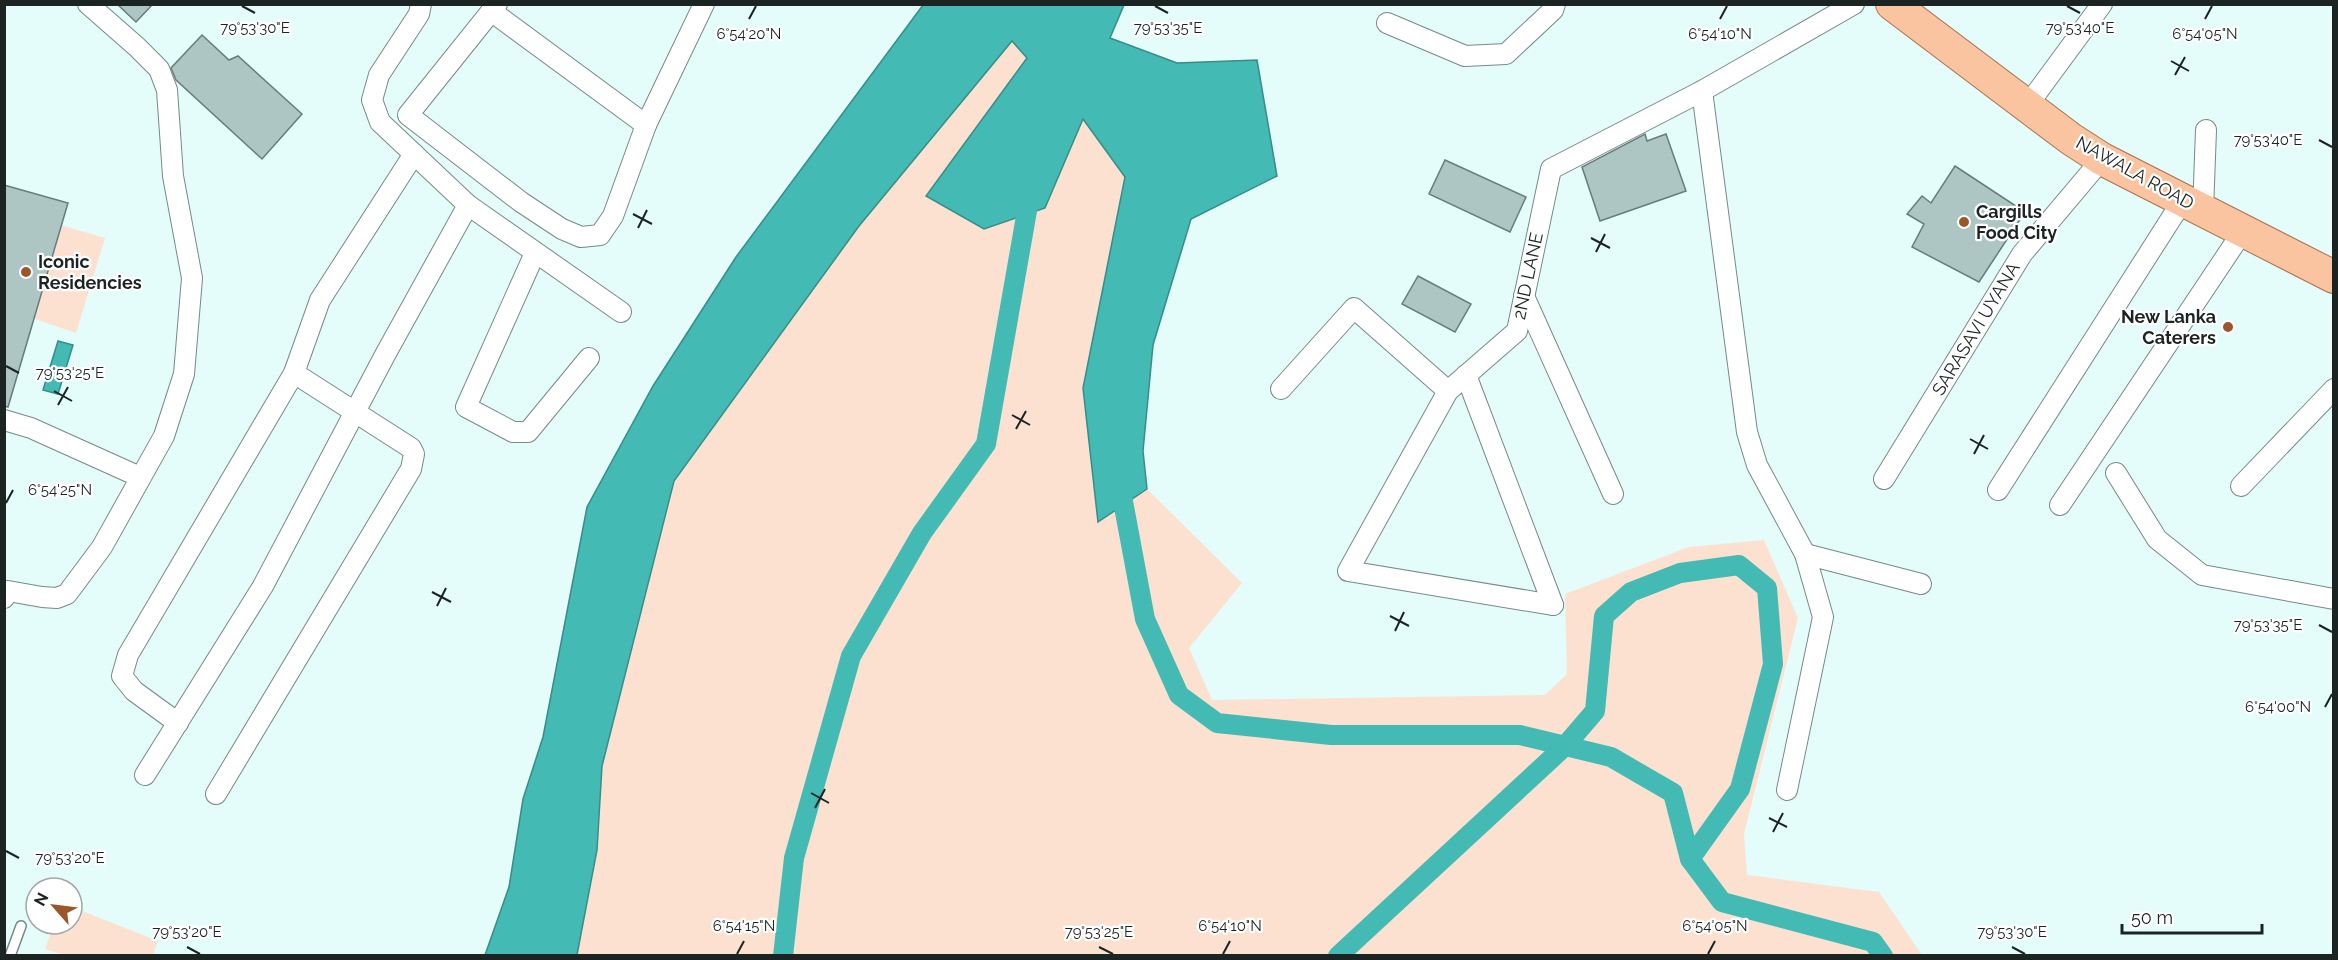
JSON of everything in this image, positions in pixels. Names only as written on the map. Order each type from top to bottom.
[{"type":"main road","name":"NAWALA ROAD","points":[[1892,4],[2027,106],[2102,159],[2334,277]]},
{"type":"street","points":[[6,593],[49,598],[67,594],[102,547],[164,436],[184,374],[192,278],[173,176],[166,90],[159,69],[88,4]]},
{"type":"street","points":[[421,4],[419,14],[379,75],[372,100],[380,122],[468,205],[621,312]]},
{"type":"street","points":[[646,125],[494,8],[408,115],[521,202],[562,229],[581,237],[600,235],[613,216],[646,125],[704,4]]},
{"type":"street","points":[[1387,23],[1465,56],[1506,54],[1553,10],[1555,4]]},
{"type":"street","name":"2ND LANE","points":[[1466,375],[1554,605],[1348,571],[1448,392],[1466,375],[1517,331],[1551,169],[1702,91],[1854,4]]},
{"type":"street","points":[[2027,106],[2102,4]]},
{"type":"street","points":[[1702,91],[1747,432],[1757,465],[1805,555],[1823,617],[1787,790]]},
{"type":"street","points":[[1998,490],[2193,205],[2206,130]]},
{"type":"street","points":[[178,723],[134,691],[122,676],[128,655],[294,373],[320,300],[414,154]]},
{"type":"street","name":"SARASAVI UYANA","points":[[1884,479],[2022,254],[2102,159]]},
{"type":"street","points":[[145,775],[263,586],[468,205]]},
{"type":"street","points":[[2060,504],[2243,231]]},
{"type":"street","points":[[535,253],[466,407],[513,432],[528,432],[589,358]]},
{"type":"street","points":[[1524,296],[1612,494]]},
{"type":"street","points":[[1281,389],[1354,308],[1448,392]]},
{"type":"street","points":[[216,794],[411,469],[414,454],[411,448],[294,373]]},
{"type":"street","points":[[2241,486],[2334,389]]},
{"type":"street","points":[[4,420],[31,428],[140,477]]},
{"type":"street","points":[[2116,474],[2157,539],[2202,575],[2334,599]]},
{"type":"street","points":[[1805,555],[1921,584]]},
{"type":"lane","points":[[10,956],[21,926]]},
{"type":"shaded area","points":[[1012,41],[1027,58],[927,196],[1083,119],[1125,177],[1083,388],[1098,521],[1147,489],[1242,583],[1189,648],[1212,700],[1545,695],[1567,674],[1565,594],[1689,547],[1764,540],[1798,618],[1744,834],[1747,875],[1879,892],[1922,955],[577,956],[597,850],[602,766],[674,481],[859,226]]},
{"type":"shaded area","points":[[60,225],[105,238],[76,333],[35,319]]},
{"type":"shaded area","points":[[84,912],[158,941],[153,955],[64,955],[45,949],[50,936],[84,936]]},
{"type":"water","points":[[923,5],[1124,5],[1110,38],[1177,63],[1257,60],[1277,176],[1191,219],[1153,345],[1143,451],[1147,489],[1098,522],[1083,388],[1125,177],[1083,119],[1045,208],[984,229],[926,196],[1027,58],[1012,41],[859,226],[674,481],[602,766],[597,850],[577,955],[485,955],[509,887],[523,799],[543,737],[587,507],[653,386],[736,257]]},
{"type":"water","points":[[58,341],[73,345],[58,394],[43,390]]},
{"type":"building","points":[[117,4],[153,4],[136,22]]},
{"type":"building","points":[[202,35],[229,60],[238,56],[302,114],[262,159],[176,80],[171,68]]},
{"type":"building","points":[[1645,134],[1647,141],[1666,134],[1686,191],[1600,221],[1582,167]]},
{"type":"building","points":[[1445,160],[1526,197],[1510,232],[1429,194]]},
{"type":"building","points":[[1955,166],[2025,212],[1979,282],[1912,247],[1924,224],[1907,214],[1922,196],[1931,203]]},
{"type":"building","name":"Iconic Residencies","points":[[4,185],[68,203],[8,407],[4,406]]},
{"type":"building","points":[[1418,276],[1471,304],[1455,332],[1402,304]]},
{"type":"waterway","points":[[783,956],[794,858],[851,656],[922,533],[986,444],[1031,188]]},
{"type":"waterway","points":[[1119,480],[1145,619],[1179,695],[1217,723],[1331,735],[1520,735],[1611,757],[1673,793],[1690,859],[1722,902],[1873,942],[1883,956]]},
{"type":"waterway","points":[[1338,956],[1565,746],[1595,711],[1604,616],[1631,592],[1680,573],[1739,565],[1767,588],[1773,664],[1740,789],[1690,859]]},
{"type":"place","name":"Cargills Food City","points":[[1964,222]]},
{"type":"place","name":"Iconic Residencies","points":[[26,272]]},
{"type":"place","name":"New Lanka Caterers","points":[[2228,327]]}]
